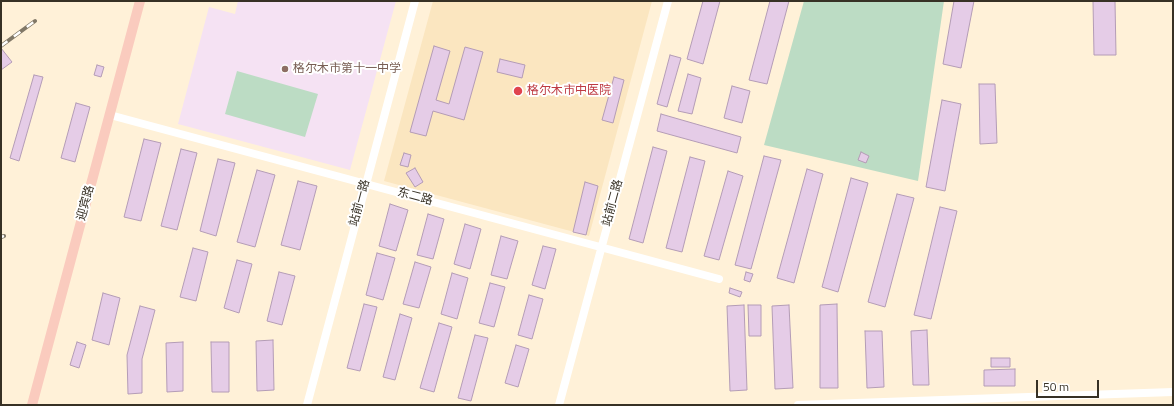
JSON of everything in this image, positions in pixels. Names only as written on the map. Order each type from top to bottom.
[{"type":"main road","name":"迎宾路","points":[[32,405],[140,1]]},
{"type":"street","name":"站前一路","points":[[307,405],[415,1]]},
{"type":"street","name":"站前二路","points":[[559,405],[668,1]]},
{"type":"street","name":"东二路","points":[[110,115],[719,279]]},
{"type":"street","points":[[798,405],[1173,392]]},
{"type":"shaded area","name":"格尔木市第十一中学","points":[[238,1],[396,1],[350,170],[178,124],[209,7],[235,14]]},
{"type":"shaded area","name":"格尔木市中医院","points":[[433,1],[652,1],[589,236],[384,181]]},
{"type":"green space","points":[[804,1],[944,1],[918,181],[764,145]]},
{"type":"green space","points":[[237,71],[318,94],[305,137],[225,114]]},
{"type":"building","points":[[703,1],[720,1],[703,64],[687,59]]},
{"type":"building","points":[[770,1],[789,1],[767,84],[749,80]]},
{"type":"building","points":[[954,1],[974,1],[961,68],[943,64]]},
{"type":"building","points":[[1093,1],[1115,1],[1116,55],[1094,55]]},
{"type":"building","points":[[434,46],[450,51],[436,100],[449,104],[465,47],[483,52],[464,120],[433,111],[426,136],[410,132]]},
{"type":"building","points":[[1,48],[12,62],[1,70]]},
{"type":"building","points":[[670,55],[681,58],[667,107],[657,104]]},
{"type":"building","points":[[500,59],[525,65],[522,78],[497,72]]},
{"type":"building","points":[[97,65],[104,67],[101,77],[94,75]]},
{"type":"building","points":[[688,74],[701,78],[692,114],[678,111]]},
{"type":"building","points":[[34,75],[43,77],[19,161],[10,158]]},
{"type":"building","points":[[614,77],[624,80],[613,123],[602,120]]},
{"type":"building","points":[[979,84],[995,84],[997,143],[980,144]]},
{"type":"building","points":[[732,86],[750,91],[742,123],[724,118]]},
{"type":"building","points":[[942,100],[961,104],[945,191],[926,187]]},
{"type":"building","points":[[76,103],[90,107],[75,162],[61,158]]},
{"type":"building","points":[[661,114],[741,137],[737,153],[657,131]]},
{"type":"building","points":[[144,139],[161,143],[141,221],[124,217]]},
{"type":"building","points":[[653,147],[667,151],[643,243],[629,239]]},
{"type":"building","points":[[181,149],[197,153],[177,230],[161,226]]},
{"type":"building","points":[[861,152],[869,156],[866,163],[858,160]]},
{"type":"building","points":[[404,153],[411,155],[408,167],[400,165]]},
{"type":"building","points":[[764,156],[781,160],[751,269],[735,265]]},
{"type":"building","points":[[690,157],[705,161],[682,252],[666,248]]},
{"type":"building","points":[[218,159],[235,163],[216,236],[200,231]]},
{"type":"building","points":[[415,168],[423,182],[415,187],[406,173]]},
{"type":"building","points":[[807,169],[823,174],[794,283],[777,278]]},
{"type":"building","points":[[257,170],[275,175],[255,247],[237,242]]},
{"type":"building","points":[[728,171],[743,176],[719,260],[704,256]]},
{"type":"building","points":[[851,178],[868,183],[838,292],[822,287]]},
{"type":"building","points":[[298,181],[317,186],[300,250],[281,245]]},
{"type":"building","points":[[585,182],[598,186],[586,235],[573,232]]},
{"type":"building","points":[[897,194],[914,198],[885,307],[868,302]]},
{"type":"building","points":[[390,204],[408,210],[396,251],[379,246]]},
{"type":"building","points":[[940,207],[957,211],[931,319],[914,315]]},
{"type":"building","points":[[428,214],[444,219],[433,259],[417,255]]},
{"type":"building","points":[[465,224],[481,229],[470,269],[454,264]]},
{"type":"building","points":[[501,236],[518,241],[507,279],[491,275]]},
{"type":"building","points":[[543,246],[556,249],[545,289],[532,285]]},
{"type":"building","points":[[193,248],[208,252],[196,301],[180,297]]},
{"type":"building","points":[[377,253],[395,258],[383,300],[366,295]]},
{"type":"building","points":[[237,260],[252,264],[239,313],[224,308]]},
{"type":"building","points":[[415,262],[431,267],[419,308],[403,304]]},
{"type":"building","points":[[279,272],[295,276],[282,325],[267,321]]},
{"type":"building","points":[[746,272],[753,274],[750,282],[744,280]]},
{"type":"building","points":[[452,273],[468,278],[457,319],[441,314]]},
{"type":"building","points":[[490,283],[505,287],[494,327],[479,323]]},
{"type":"building","points":[[730,288],[742,292],[740,297],[729,293]]},
{"type":"building","points":[[103,293],[120,298],[109,345],[92,340]]},
{"type":"building","points":[[529,295],[543,299],[532,339],[518,335]]},
{"type":"building","points":[[364,304],[377,307],[360,371],[347,368]]},
{"type":"building","points":[[837,304],[838,388],[820,388],[820,305]]},
{"type":"building","points":[[744,305],[747,390],[730,391],[727,306]]},
{"type":"building","points":[[748,305],[761,305],[761,336],[749,336]]},
{"type":"building","points":[[789,305],[793,388],[775,389],[772,306]]},
{"type":"building","points":[[140,306],[155,310],[142,359],[142,393],[128,394],[127,355]]},
{"type":"building","points":[[400,314],[412,318],[395,380],[383,377]]},
{"type":"building","points":[[439,323],[452,327],[434,392],[420,388]]},
{"type":"building","points":[[927,330],[929,385],[913,385],[911,331]]},
{"type":"building","points":[[865,331],[882,331],[884,387],[867,388]]},
{"type":"building","points":[[475,335],[488,338],[471,401],[458,398]]},
{"type":"building","points":[[273,340],[274,390],[257,391],[256,341]]},
{"type":"building","points":[[77,342],[86,345],[79,368],[70,365]]},
{"type":"building","points":[[183,342],[183,391],[167,392],[166,343]]},
{"type":"building","points":[[211,342],[229,342],[229,392],[212,392]]},
{"type":"building","points":[[516,345],[529,349],[518,387],[505,383]]},
{"type":"building","points":[[991,358],[1010,358],[1010,367],[991,367]]},
{"type":"building","points":[[1015,369],[1015,386],[984,386],[984,370]]},
{"type":"railway","points":[[1,46],[35,21]]},
{"type":"place","name":"格尔木市第十一中学","points":[[285,69]]},
{"type":"place","name":"格尔木市中医院","points":[[518,91]]}]
